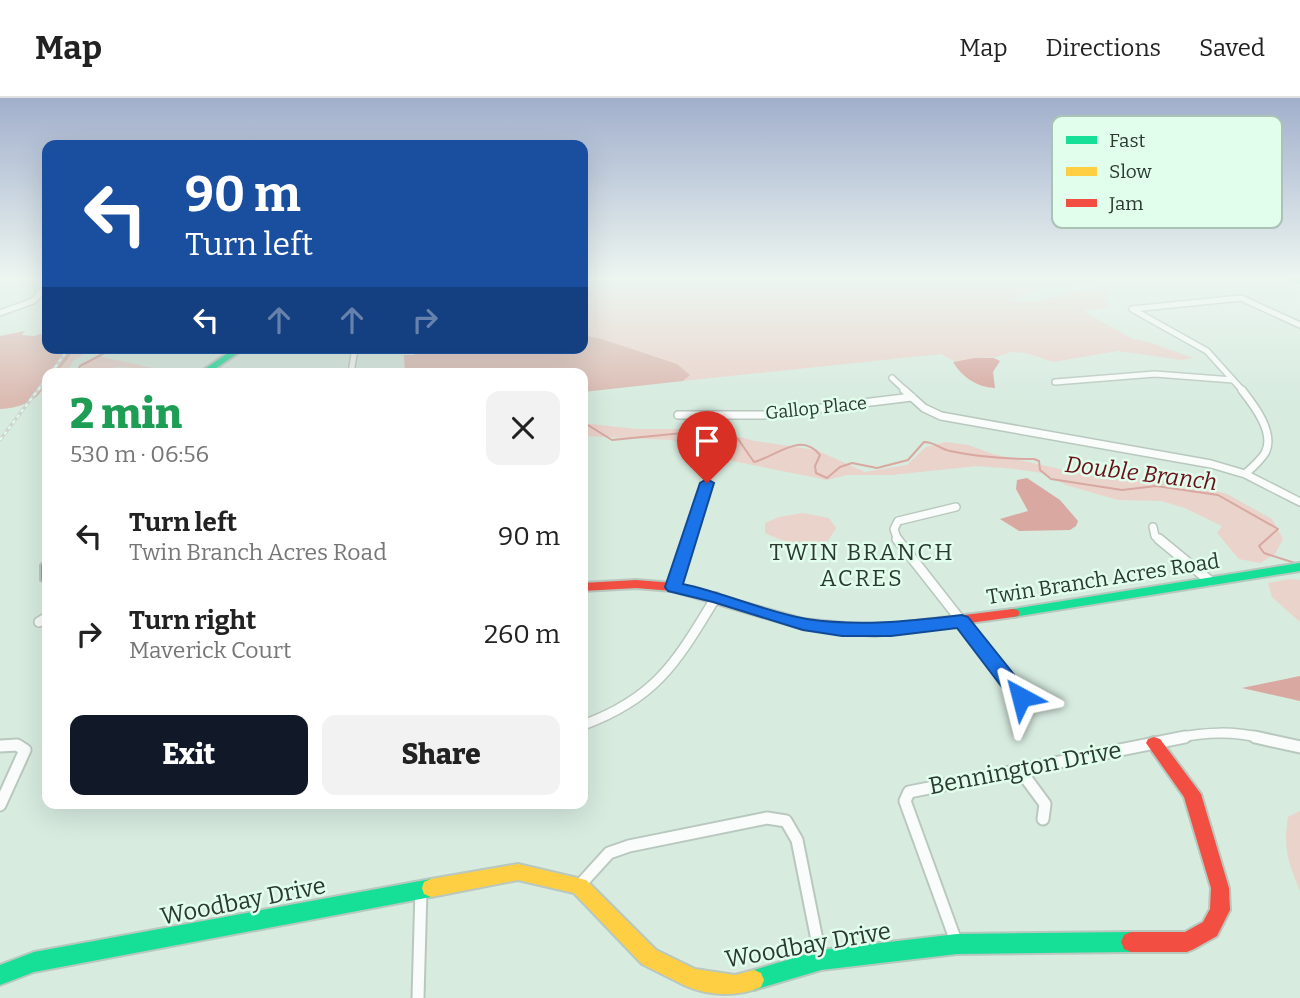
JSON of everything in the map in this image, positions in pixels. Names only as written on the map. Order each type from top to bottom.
[{"type":"street","points":[[1150,319],[1208,352],[1233,380],[1262,420],[1268,435],[1267,449],[1245,474]]},
{"type":"street","points":[[210,368],[232,354]]},
{"type":"street","points":[[1055,382],[1156,374],[1233,380]]},
{"type":"street","points":[[892,378],[924,408],[954,419],[1211,464],[1245,474],[1300,502]]},
{"type":"street","name":"Gallop Place","points":[[678,415],[702,418],[741,416],[912,397]]},
{"type":"street","points":[[674,587],[707,483]]},
{"type":"street","points":[[956,507],[898,522],[894,529],[896,538],[1021,697]]},
{"type":"street","points":[[1153,527],[1156,536],[1210,581]]},
{"type":"street","name":"Twin Branch Acres Road","points":[[588,587],[636,584],[674,587],[716,597],[772,616],[842,630],[897,629],[962,621],[1300,566]]},
{"type":"street","points":[[588,724],[632,705],[654,688],[674,666],[716,597]]},
{"type":"street","name":"Bennington Drive","points":[[957,944],[905,801],[909,792],[1209,732],[1239,733],[1300,747]]},
{"type":"street","name":"Woodbay Drive","points":[[0,975],[34,962],[518,872],[579,886],[649,957],[692,979],[735,985],[821,960],[957,944],[1188,942],[1210,929],[1220,910],[1220,888],[1192,794],[1154,743]]},
{"type":"street","points":[[0,746],[21,745],[25,750],[0,805]]},
{"type":"street","points":[[1020,770],[1045,804],[1043,819]]},
{"type":"street","points":[[579,886],[609,853],[629,846],[767,818],[786,821],[797,839],[821,960]]},
{"type":"street","points":[[418,998],[421,889]]},
{"type":"shaded area","points":[[588,319],[1097,319],[1133,339],[1193,358],[1181,360],[1118,351],[1053,362],[1026,353],[1011,352],[996,357],[954,361],[941,354],[683,381],[689,375],[677,364],[588,336]]},
{"type":"shaded area","points":[[25,331],[22,335],[42,334],[42,354],[71,354],[61,368],[42,368],[42,390],[32,400],[0,409],[0,336]]},
{"type":"shaded area","points":[[588,336],[677,364],[690,375],[683,381],[588,391],[588,368],[405,368],[404,355],[588,354]]},
{"type":"shaded area","points":[[71,354],[83,354],[73,361],[69,368],[61,368]]},
{"type":"shaded area","points":[[98,356],[153,368],[82,368],[85,362]]},
{"type":"shaded area","points":[[994,358],[1000,361],[993,372],[995,388],[970,380],[953,362]]},
{"type":"shaded area","points":[[588,424],[636,429],[695,429],[729,434],[755,441],[816,450],[865,472],[907,465],[926,447],[946,442],[968,445],[993,454],[1100,478],[1167,479],[1227,494],[1272,519],[1283,539],[1275,554],[1260,563],[1239,559],[1217,533],[1222,526],[1185,508],[1161,501],[1118,500],[1066,485],[1043,473],[978,466],[891,475],[847,475],[827,480],[693,453],[672,440],[588,436]]},
{"type":"shaded area","points":[[1027,478],[1060,500],[1078,521],[1076,526],[1070,530],[1019,531],[1000,519],[1028,511],[1016,489],[1017,480]]},
{"type":"shaded area","points":[[803,513],[829,518],[836,528],[828,541],[796,543],[765,533],[765,523],[779,517]]},
{"type":"shaded area","points":[[1300,580],[1300,622],[1272,597],[1268,583]]},
{"type":"shaded area","points":[[1300,676],[1300,701],[1242,688]]},
{"type":"shaded area","points":[[1300,811],[1300,891],[1290,863],[1286,838],[1288,817]]},
{"type":"waterway","points":[[79,368],[103,354]]},
{"type":"waterway","name":"Double Branch","points":[[588,425],[612,440],[723,429],[738,439],[754,462],[788,447],[805,445],[820,455],[815,466],[816,473],[827,478],[840,467],[852,463],[877,468],[908,460],[924,442],[971,455],[1034,459],[1039,461],[1040,470],[1051,479],[1122,490],[1156,486],[1218,495],[1278,529],[1259,546],[1264,553],[1295,563]]},
{"type":"railway","points":[[55,368],[65,354]]},
{"type":"railway","points":[[0,440],[42,385]]},
{"type":"traffic: fast","points":[[211,368],[232,354]]},
{"type":"traffic: fast","points":[[1013,613],[1300,567]]},
{"type":"traffic: fast","points":[[0,975],[34,962],[431,888]]},
{"type":"traffic: fast","points":[[754,980],[821,960],[957,944],[1131,942]]},
{"type":"traffic: slow","points":[[431,888],[518,872],[579,886],[649,957],[693,979],[735,985],[754,980]]},
{"type":"traffic: jam","points":[[588,587],[636,584],[674,587],[803,624],[875,631],[1013,613]]},
{"type":"traffic: jam","points":[[1131,942],[1187,942],[1210,929],[1220,910],[1220,888],[1192,794],[1154,743]]},
{"type":"district","name":"TWIN BRANCH ACRES","points":[[862,565]]},
{"type":"route","points":[[707,483],[674,587],[803,624],[842,630],[908,629],[962,621],[1021,697]]}]
